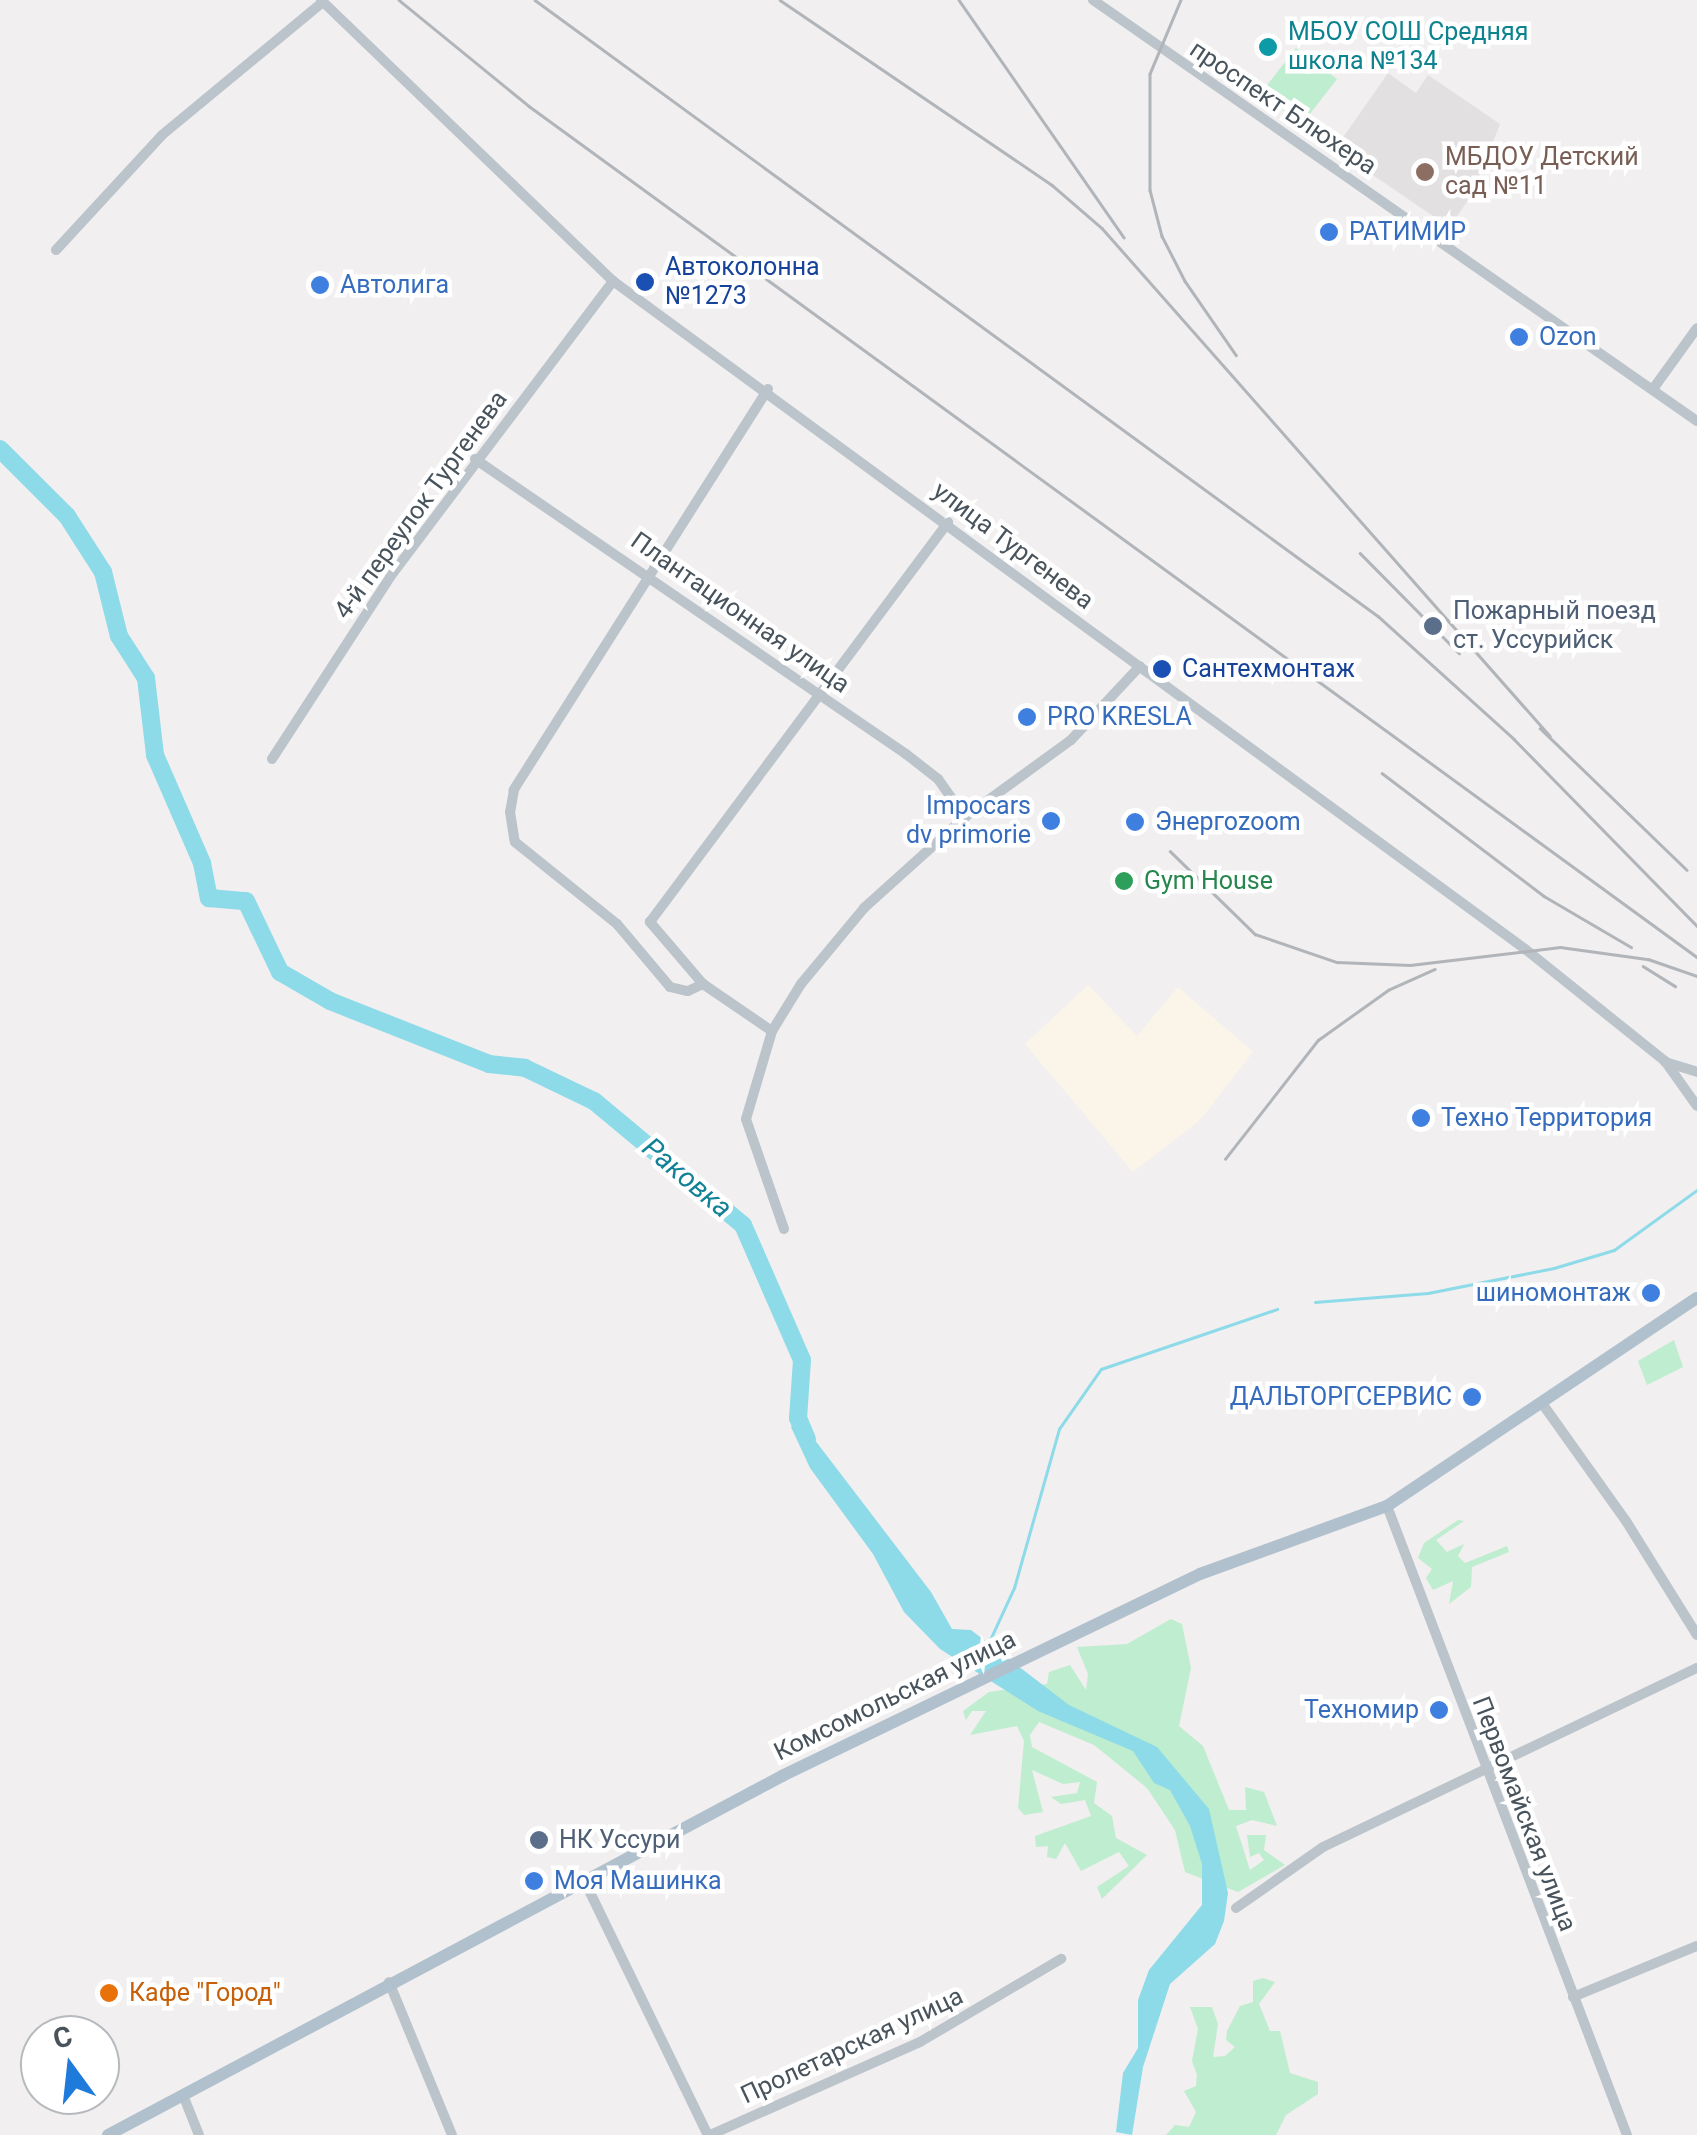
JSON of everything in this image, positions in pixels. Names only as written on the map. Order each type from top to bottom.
[{"type":"main road","name":"Комсомольская улица","points":[[108,2135],[582,1877],[782,1776],[1200,1574],[1387,1506],[1544,1406],[1697,1298]]},
{"type":"street","name":"проспект Блюхера","points":[[1093,0],[1697,421]]},
{"type":"street","points":[[56,250],[162,136],[322,1]]},
{"type":"street","name":"улица Тургенева","points":[[322,1],[613,281],[768,389],[1466,904],[1664,1061],[1697,1106]]},
{"type":"street","name":"4-й переулок Тургенева","points":[[272,759],[476,459],[613,281]]},
{"type":"street","points":[[1654,389],[1697,328]]},
{"type":"street","points":[[703,984],[688,990],[670,987],[617,924],[514,842],[514,790],[768,389]]},
{"type":"street","name":"Плантационная улица","points":[[476,459],[649,572],[938,779],[965,817]]},
{"type":"street","points":[[772,1031],[703,984],[650,922],[948,522]]},
{"type":"street","points":[[784,1228],[746,1119],[772,1031],[828,947],[965,817],[1071,740],[1140,666]]},
{"type":"street","points":[[1664,1061],[1697,1072]]},
{"type":"street","points":[[1544,1406],[1626,1520],[1697,1636]]},
{"type":"street","name":"Первомайская улица","points":[[1387,1506],[1627,2135]]},
{"type":"street","points":[[1236,1908],[1303,1858],[1697,1668]]},
{"type":"street","points":[[582,1877],[709,2135]]},
{"type":"street","points":[[1574,1998],[1697,1946]]},
{"type":"street","name":"Пролетарская улица","points":[[709,2135],[920,2042],[1061,1959]]},
{"type":"street","points":[[389,1982],[452,2135]]},
{"type":"street","points":[[183,2094],[199,2135]]},
{"type":"shaded area","name":"МБДОУ Детский сад №11","points":[[1388,73],[1416,93],[1428,75],[1500,124],[1472,195],[1449,227],[1335,149]]},
{"type":"shaded area","points":[[1088,985],[1137,1036],[1178,987],[1253,1052],[1200,1120],[1133,1172],[1025,1044]]},
{"type":"green space","points":[[1296,48],[1337,79],[1302,124],[1261,93]]},
{"type":"green space","points":[[1674,1340],[1683,1367],[1647,1385],[1638,1361]]},
{"type":"green space","points":[[1458,1520],[1464,1521],[1436,1540],[1447,1552],[1464,1544],[1458,1556],[1465,1563],[1507,1546],[1509,1552],[1472,1567],[1471,1587],[1449,1604],[1453,1581],[1433,1590],[1426,1578],[1432,1569],[1418,1558],[1424,1543]]},
{"type":"green space","points":[[1171,1619],[1182,1624],[1191,1668],[1179,1726],[1203,1746],[1229,1810],[1246,1810],[1245,1787],[1264,1792],[1277,1826],[1252,1820],[1236,1826],[1250,1870],[1264,1860],[1259,1853],[1250,1857],[1247,1835],[1266,1835],[1264,1850],[1285,1865],[1238,1892],[1185,1872],[1175,1830],[1147,1788],[1094,1745],[1039,1722],[1030,1735],[1032,1747],[1097,1782],[1094,1803],[1112,1816],[1116,1838],[1147,1855],[1102,1899],[1097,1887],[1129,1866],[1119,1852],[1081,1871],[1065,1843],[1056,1859],[1047,1857],[1048,1846],[1036,1847],[1035,1836],[1091,1816],[1085,1800],[1061,1804],[1051,1797],[1077,1793],[1080,1782],[1063,1784],[1032,1770],[1043,1812],[1024,1815],[1018,1808],[1024,1741],[1017,1726],[970,1735],[986,1711],[972,1711],[966,1720],[963,1711],[989,1692],[1047,1684],[1049,1672],[1070,1665],[1086,1690],[1088,1674],[1077,1647],[1127,1644]]},
{"type":"green space","points":[[1263,1978],[1275,1982],[1259,2004],[1270,2031],[1280,2031],[1290,2073],[1318,2082],[1318,2094],[1286,2115],[1276,2135],[1166,2135],[1175,2125],[1189,2127],[1196,2112],[1184,2091],[1196,2086],[1197,2075],[1192,2061],[1198,2029],[1190,2007],[1212,2007],[1218,2024],[1213,2057],[1225,2056],[1235,2047],[1226,2040],[1227,2031],[1240,2006],[1253,2002],[1253,1981]]},
{"type":"water","points":[[798,1418],[931,1592],[952,1629],[971,1630],[1069,1705],[1157,1747],[1209,1809],[1228,1893],[1224,1921],[1215,1944],[1170,1984],[1143,2067],[1132,2135],[1116,2132],[1123,2073],[1138,2048],[1138,2000],[1149,1970],[1202,1905],[1202,1864],[1190,1826],[1170,1790],[1154,1783],[1133,1751],[1038,1711],[940,1649],[904,1612],[873,1554],[810,1468],[791,1427]]},
{"type":"waterway","name":"Раковка","points":[[0,449],[67,516],[103,572],[119,636],[146,678],[155,755],[202,863],[209,898],[246,901],[280,972],[330,1001],[489,1064],[525,1068],[594,1101],[743,1225],[802,1360],[798,1418],[807,1439]]},
{"type":"waterway","points":[[1315,1302],[1428,1293],[1554,1268],[1614,1250],[1697,1190]]},
{"type":"waterway","points":[[989,1642],[1014,1588],[1059,1429],[1101,1369],[1277,1309]]},
{"type":"railway","points":[[399,0],[529,106],[1697,957]]},
{"type":"railway","points":[[535,0],[1378,616],[1514,739],[1697,926]]},
{"type":"railway","points":[[780,0],[1052,185],[1102,228],[1550,736]]},
{"type":"railway","points":[[959,0],[1124,237]]},
{"type":"railway","points":[[1181,0],[1150,74],[1150,190],[1162,236],[1185,281],[1236,355]]},
{"type":"railway","points":[[1360,553],[1459,653]]},
{"type":"railway","points":[[1540,728],[1687,870]]},
{"type":"railway","points":[[1382,773],[1544,896],[1631,947]]},
{"type":"railway","points":[[1170,851],[1255,934],[1337,962],[1410,965],[1560,947],[1648,959],[1697,976]]},
{"type":"railway","points":[[1643,966],[1675,986]]},
{"type":"railway","points":[[1225,1159],[1318,1040],[1388,990],[1435,969]]},
{"type":"place","name":"МБОУ СОШ Средняя школа №134","points":[[1268,47]]},
{"type":"place","name":"МБДОУ Детский сад №11","points":[[1425,172]]},
{"type":"place","name":"РАТИМИР","points":[[1329,232]]},
{"type":"place","name":"Автоколонна №1273","points":[[645,282]]},
{"type":"place","name":"Автолига","points":[[320,285]]},
{"type":"place","name":"Ozon","points":[[1519,337]]},
{"type":"place","name":"Пожарный поезд ст. Уссурийск","points":[[1433,626]]},
{"type":"place","name":"Сантехмонтаж","points":[[1162,669]]},
{"type":"place","name":"PRO KRESLA","points":[[1027,717]]},
{"type":"place","name":"Impocars dv primorie","points":[[1051,821]]},
{"type":"place","name":"Энергоzoom","points":[[1135,822]]},
{"type":"place","name":"Gym House","points":[[1124,881]]},
{"type":"place","name":"Техно Территория","points":[[1421,1118]]},
{"type":"place","name":"шиномонтаж","points":[[1651,1293]]},
{"type":"place","name":"ДАЛЬТОРГСЕРВИС","points":[[1472,1397]]},
{"type":"place","name":"Техномир","points":[[1439,1710]]},
{"type":"place","name":"НК Уссури","points":[[539,1840]]},
{"type":"place","name":"Моя Машинка","points":[[534,1881]]},
{"type":"place","name":"Кафе \"Город\"","points":[[109,1993]]}]
